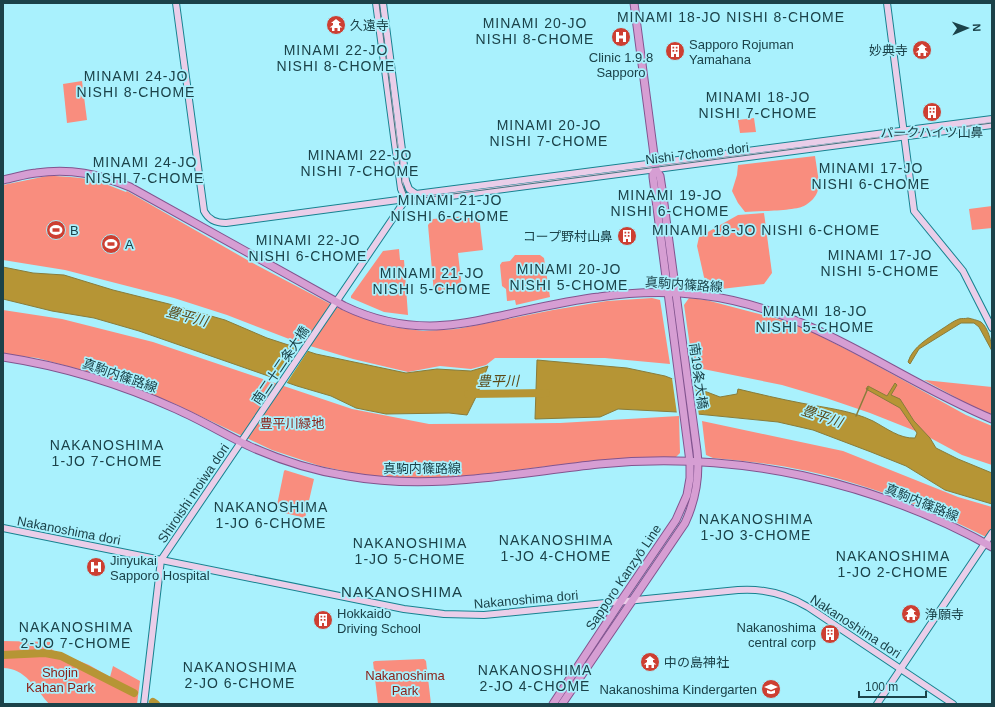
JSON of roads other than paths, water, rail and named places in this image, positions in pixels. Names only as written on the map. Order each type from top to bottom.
[{"type":"main road","points":[[634,3],[655,166],[660,176],[676,296]]},
{"type":"main road","points":[[655,166],[652,177],[668,296]]},
{"type":"main road","name":"真駒内篠路線","points":[[3,180],[36,173],[64,171],[90,173],[109,178],[130,187],[335,304],[386,321],[431,326],[464,324],[598,297],[630,293],[668,296],[706,296],[733,300],[765,309],[801,322],[866,353],[949,400],[992,419]]},
{"type":"main road","name":"南19条大橋","points":[[668,296],[689,459]]},
{"type":"main road","name":"南19条大橋","points":[[676,296],[698,459]]},
{"type":"main road","name":"真駒内篠路線","points":[[3,357],[63,369],[121,387],[166,404],[242,439],[281,459],[319,470],[366,480],[434,483],[620,462],[698,459],[790,472],[832,482],[872,494],[990,540]]},
{"type":"main road","name":"Sapporo Kanzyō Line","points":[[553,704],[683,508],[690,478],[689,459]]},
{"type":"main road","name":"Sapporo Kanzyō Line","points":[[562,704],[685,523],[695,497],[698,482],[698,459]]},
{"type":"street","name":"Nishi 7chome dori","points":[[176,3],[204,211],[208,217],[215,221],[226,223],[406,198],[417,201],[655,166]]},
{"type":"street","points":[[376,3],[401,189],[406,198]]},
{"type":"street","points":[[335,304],[406,198],[412,192],[409,189],[406,180],[383,3]]},
{"type":"street","points":[[887,3],[914,211],[963,271],[992,328]]},
{"type":"street","name":"Nishi 7chome dori","points":[[904,134],[992,119]]},
{"type":"street","name":"Nishi 7chome dori","points":[[412,192],[421,194],[904,134],[992,126]]},
{"type":"street","name":"南二十二条大橋","points":[[242,439],[335,304]]},
{"type":"street","name":"Shiroishi moiwa dori","points":[[144,704],[161,560],[242,439]]},
{"type":"street","name":"Nakanoshima dori","points":[[3,528],[404,609],[444,614],[496,614],[744,589],[758,589],[778,593],[796,600],[812,609],[953,704]]},
{"type":"street","points":[[877,704],[990,540]]},
{"type":"water","points":[[3,267],[33,273],[64,275],[113,290],[225,320],[267,338],[316,354],[406,373],[437,369],[471,371],[488,366],[477,395],[467,415],[449,413],[386,414],[356,408],[331,396],[297,386],[139,331],[94,318],[52,311],[3,299]]},
{"type":"water","points":[[968,318],[981,322],[986,328],[992,351],[979,327],[974,323],[961,323],[919,349],[910,364],[908,362],[914,351],[927,339],[955,321]]},
{"type":"water","points":[[537,360],[627,368],[665,376],[720,397],[737,394],[738,389],[847,412],[864,417],[904,437],[915,438],[917,433],[900,408],[866,389],[868,386],[887,396],[895,383],[897,385],[891,395],[900,399],[914,421],[930,438],[936,448],[992,473],[992,504],[945,490],[906,466],[871,452],[813,430],[778,422],[677,412],[618,409],[600,417],[535,419]]},
{"type":"waterway","points":[[856,416],[868,388]]},
{"type":"waterway","name":"豊平川","points":[[468,394],[546,393]]},
{"type":"waterway","points":[[3,655],[45,653],[61,656],[134,693]]},
{"type":"tram line","points":[[379,3],[402,183],[406,194],[415,199],[992,123]]},
{"type":"place","name":"久遠寺","points":[[336,25]]},
{"type":"place","name":"Clinic 1.9.8 Sapporo","points":[[621,37]]},
{"type":"place","name":"妙典寺","points":[[922,50]]},
{"type":"place","name":"Sapporo Rojuman Yamahana","points":[[675,51]]},
{"type":"place","name":"パークハイツ山鼻","points":[[932,112]]},
{"type":"place","name":"B","points":[[56,230]]},
{"type":"place","name":"コープ野村山鼻","points":[[627,236]]},
{"type":"place","name":"A","points":[[111,244]]},
{"type":"place","name":"Jinyukai Sapporo Hospital","points":[[96,567]]},
{"type":"place","name":"浄願寺","points":[[911,614]]},
{"type":"place","name":"Hokkaido Driving School","points":[[323,620]]},
{"type":"place","name":"Nakanoshima central corp","points":[[830,634]]},
{"type":"place","name":"中の島神社","points":[[650,662]]},
{"type":"place","name":"Nakanoshima Kindergarten","points":[[771,689]]},
{"type":"district","name":"MINAMI 18-JO NISHI 8-CHOME","points":[[731,17]]},
{"type":"district","name":"MINAMI 20-JO NISHI 8-CHOME","points":[[535,32]]},
{"type":"district","name":"MINAMI 22-JO NISHI 8-CHOME","points":[[336,58]]},
{"type":"district","name":"MINAMI 24-JO NISHI 8-CHOME","points":[[136,84]]},
{"type":"district","name":"MINAMI 18-JO NISHI 7-CHOME","points":[[758,106]]},
{"type":"district","name":"MINAMI 20-JO NISHI 7-CHOME","points":[[549,134]]},
{"type":"district","name":"MINAMI 22-JO NISHI 7-CHOME","points":[[360,164]]},
{"type":"district","name":"MINAMI 24-JO NISHI 7-CHOME","points":[[145,170]]},
{"type":"district","name":"MINAMI 17-JO NISHI 6-CHOME","points":[[871,176]]},
{"type":"district","name":"MINAMI 19-JO NISHI 6-CHOME","points":[[670,204]]},
{"type":"district","name":"MINAMI 21-JO NISHI 6-CHOME","points":[[450,208]]},
{"type":"district","name":"MINAMI 18-JO NISHI 6-CHOME","points":[[766,230]]},
{"type":"district","name":"MINAMI 22-JO NISHI 6-CHOME","points":[[308,248]]},
{"type":"district","name":"MINAMI 17-JO NISHI 5-CHOME","points":[[880,264]]},
{"type":"district","name":"MINAMI 20-JO NISHI 5-CHOME","points":[[569,278]]},
{"type":"district","name":"MINAMI 21-JO NISHI 5-CHOME","points":[[432,282]]},
{"type":"district","name":"MINAMI 18-JO NISHI 5-CHOME","points":[[815,320]]},
{"type":"district","name":"NAKANOSHIMA 1-JO 7-CHOME","points":[[107,454]]},
{"type":"district","name":"NAKANOSHIMA 1-JO 6-CHOME","points":[[271,516]]},
{"type":"district","name":"NAKANOSHIMA 1-JO 3-CHOME","points":[[756,528]]},
{"type":"district","name":"NAKANOSHIMA 1-JO 4-CHOME","points":[[556,548]]},
{"type":"district","name":"NAKANOSHIMA 1-JO 5-CHOME","points":[[410,552]]},
{"type":"district","name":"NAKANOSHIMA 1-JO 2-CHOME","points":[[893,564]]},
{"type":"district","name":"NAKANOSHIMA","points":[[402,592]]},
{"type":"district","name":"NAKANOSHIMA 2-JO 7-CHOME","points":[[76,636]]},
{"type":"district","name":"NAKANOSHIMA 2-JO 6-CHOME","points":[[240,676]]},
{"type":"district","name":"NAKANOSHIMA 2-JO 4-CHOME","points":[[535,678]]},
{"type":"park label","name":"豊平川緑地","points":[[292,423]]},
{"type":"park label","name":"Shojin Kahan Park","points":[[60,680]]},
{"type":"park label","name":"Nakanoshima Park","points":[[405,682]]}]
